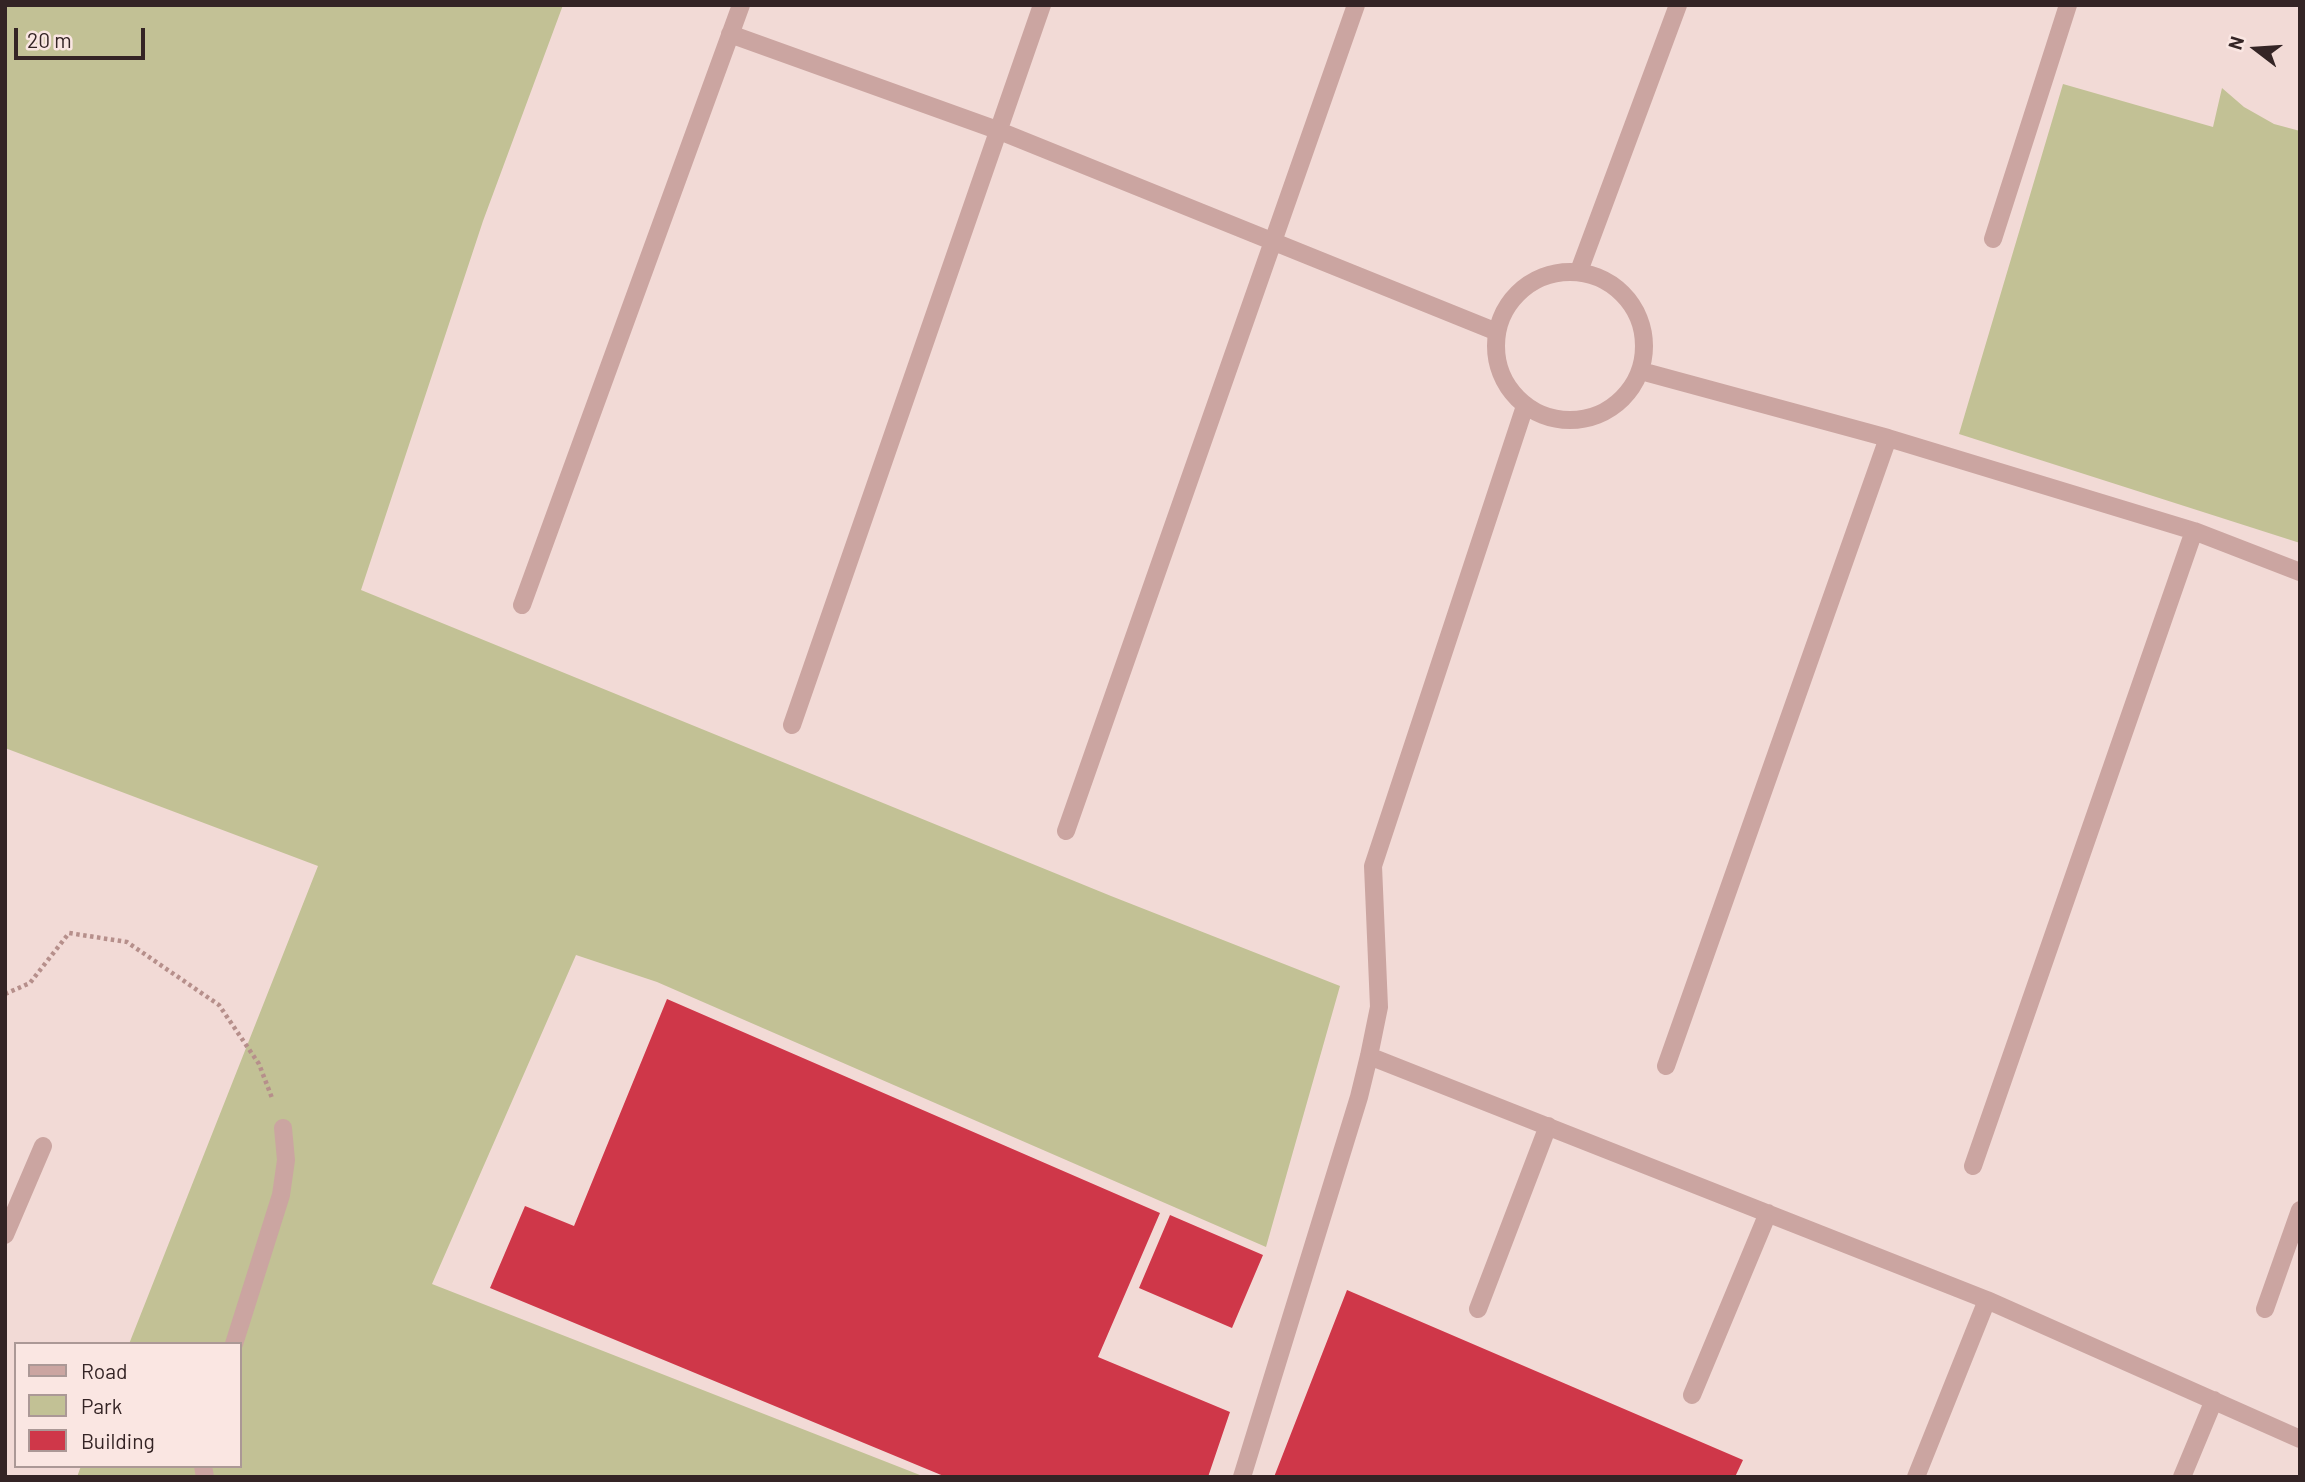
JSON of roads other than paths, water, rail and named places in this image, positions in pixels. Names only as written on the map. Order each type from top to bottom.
[{"type":"street","points":[[522,605],[741,5]]},
{"type":"street","points":[[792,725],[1042,5]]},
{"type":"street","points":[[1066,831],[1356,5]]},
{"type":"street","points":[[1579,271],[1678,5]]},
{"type":"street","points":[[1993,239],[2068,5]]},
{"type":"street","points":[[730,34],[997,130],[1272,244],[1497,331]]},
{"type":"street","points":[[1579,271],[1601,277],[1619,289],[1634,306],[1643,327],[1645,349],[1641,371],[1629,391],[1613,408],[1591,418],[1568,421],[1545,416],[1525,406],[1511,391],[1500,373],[1496,353],[1497,331],[1504,311],[1527,286],[1557,272],[1579,271]]},
{"type":"street","points":[[1641,371],[1888,438],[2194,531],[2300,572]]},
{"type":"street","points":[[1242,1477],[1359,1097],[1369,1056],[1379,1007],[1373,866],[1525,406]]},
{"type":"street","points":[[1666,1066],[1888,438]]},
{"type":"street","points":[[1973,1166],[2194,531]]},
{"type":"street","points":[[1369,1056],[1987,1300],[2300,1439]]},
{"type":"street","points":[[1478,1309],[1548,1126]]},
{"type":"street","points":[[235,1342],[281,1195],[286,1160],[283,1128]]},
{"type":"street","points":[[5,1235],[43,1146]]},
{"type":"street","points":[[2265,1309],[2300,1210]]},
{"type":"street","points":[[1692,1395],[1768,1213]]},
{"type":"street","points":[[1916,1477],[1987,1300]]},
{"type":"street","points":[[2182,1477],[2214,1400]]}]
